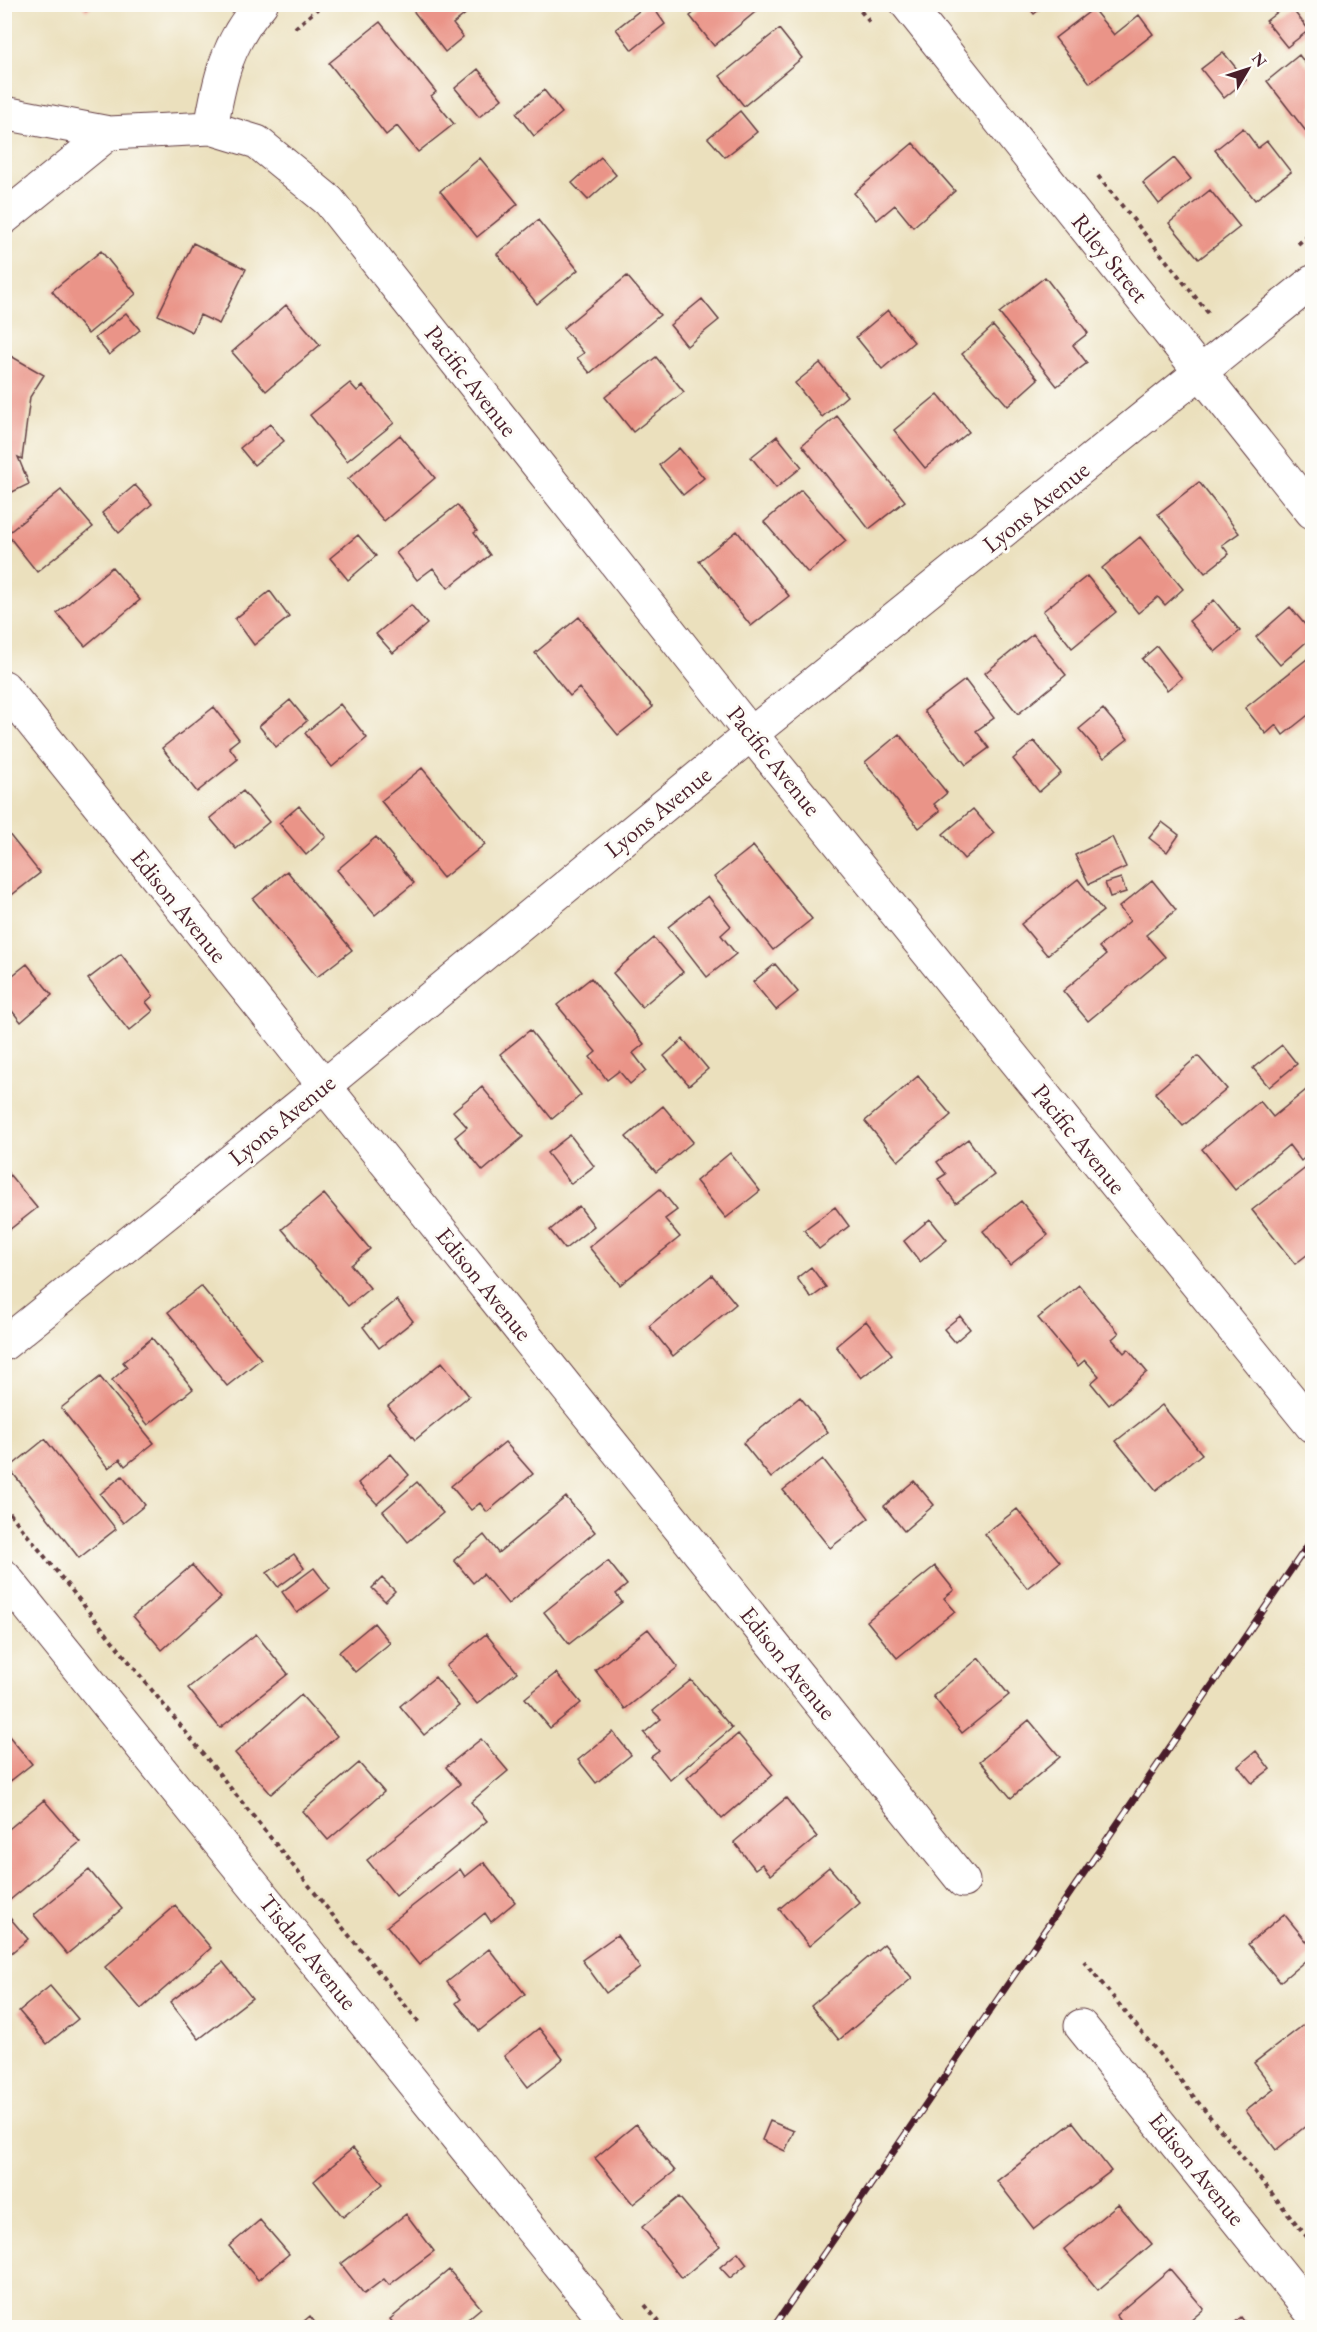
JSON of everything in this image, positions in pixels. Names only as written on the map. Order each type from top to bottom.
[{"type":"street","points":[[211,128],[222,69],[240,31],[261,4]]},
{"type":"street","name":"Riley Street","points":[[907,4],[1312,512]]},
{"type":"street","name":"Pacific Avenue","points":[[4,113],[109,133],[211,128],[257,142],[329,201],[751,734],[1312,1426]]},
{"type":"street","points":[[4,218],[109,133]]},
{"type":"street","name":"Lyons Avenue","points":[[4,1344],[324,1086],[751,734],[1202,373],[1312,282]]},
{"type":"street","name":"Edison Avenue","points":[[4,687],[963,1881]]},
{"type":"street","name":"Tisdale Avenue","points":[[4,1576],[611,2328]]},
{"type":"street","name":"Edison Avenue","points":[[1081,2026],[1312,2313]]},
{"type":"path","points":[[289,32],[323,4]]},
{"type":"path","points":[[855,4],[877,32]]},
{"type":"path","points":[[1093,169],[1210,315],[1218,308]]},
{"type":"path","points":[[1295,246],[1312,232]]},
{"type":"path","points":[[4,1506],[424,2029]]},
{"type":"path","points":[[1084,1961],[1312,2243]]},
{"type":"path","points":[[641,2300],[664,2328]]},
{"type":"building","points":[[81,4],[94,4],[86,11]]},
{"type":"building","points":[[408,4],[478,4],[453,24],[463,37],[445,52]]},
{"type":"building","points":[[651,4],[665,24],[632,50],[616,29]]},
{"type":"building","points":[[704,4],[765,4],[714,46],[690,16]]},
{"type":"building","points":[[1026,4],[1046,4],[1034,14]]},
{"type":"building","points":[[1288,4],[1309,30],[1287,47],[1266,21]]},
{"type":"building","points":[[1093,9],[1114,35],[1139,15],[1153,34],[1090,83],[1055,38]]},
{"type":"building","points":[[380,22],[436,92],[431,96],[454,124],[418,152],[397,126],[386,135],[329,63]]},
{"type":"building","points":[[779,29],[802,58],[744,106],[720,76]]},
{"type":"building","points":[[1223,52],[1246,80],[1224,98],[1201,69]]},
{"type":"building","points":[[1299,55],[1312,72],[1312,139],[1267,81]]},
{"type":"building","points":[[478,69],[502,99],[479,117],[455,88]]},
{"type":"building","points":[[544,90],[562,113],[534,136],[516,113]]},
{"type":"building","points":[[740,111],[757,132],[725,157],[708,138]]},
{"type":"building","points":[[1243,128],[1258,148],[1267,141],[1291,172],[1255,200],[1215,150]]},
{"type":"building","points":[[913,143],[955,191],[913,227],[895,205],[877,220],[854,193]]},
{"type":"building","points":[[601,157],[616,175],[588,200],[572,183]]},
{"type":"building","points":[[480,158],[518,204],[477,237],[440,191]]},
{"type":"building","points":[[1174,158],[1191,179],[1159,204],[1143,183]]},
{"type":"building","points":[[1210,190],[1240,227],[1199,259],[1169,223]]},
{"type":"building","points":[[538,220],[578,270],[537,304],[497,254]]},
{"type":"building","points":[[193,243],[246,269],[219,324],[200,315],[192,332],[158,315]]},
{"type":"building","points":[[101,251],[136,294],[88,334],[52,291]]},
{"type":"building","points":[[627,276],[660,315],[590,373],[577,358],[584,353],[563,328]]},
{"type":"building","points":[[1045,277],[1088,333],[1073,345],[1087,363],[1057,386],[999,313]]},
{"type":"building","points":[[702,299],[719,320],[687,346],[670,325]]},
{"type":"building","points":[[286,305],[320,345],[266,391],[232,352]]},
{"type":"building","points":[[888,310],[914,342],[882,369],[856,337]]},
{"type":"building","points":[[126,313],[140,330],[109,355],[95,338]]},
{"type":"building","points":[[993,326],[1038,379],[1008,406],[962,354]]},
{"type":"building","points":[[9,355],[44,375],[30,397],[22,459],[18,457],[29,484],[4,496],[4,362]]},
{"type":"building","points":[[656,357],[684,392],[633,432],[605,397]]},
{"type":"building","points":[[820,363],[847,396],[822,417],[795,383]]},
{"type":"building","points":[[350,383],[357,391],[363,386],[394,423],[347,461],[310,415]]},
{"type":"building","points":[[938,394],[969,432],[925,468],[894,430]]},
{"type":"building","points":[[837,416],[905,501],[869,529],[802,445]]},
{"type":"building","points":[[270,424],[284,441],[254,465],[240,448]]},
{"type":"building","points":[[400,435],[435,478],[384,521],[348,479]]},
{"type":"building","points":[[777,436],[802,467],[776,488],[751,457]]},
{"type":"building","points":[[679,448],[704,478],[683,495],[659,465]]},
{"type":"building","points":[[1199,482],[1239,533],[1222,545],[1229,554],[1205,573],[1158,514]]},
{"type":"building","points":[[135,485],[152,504],[119,533],[102,513]]},
{"type":"building","points":[[61,490],[93,527],[37,572],[7,534]]},
{"type":"building","points":[[801,490],[846,541],[808,573],[764,522]]},
{"type":"building","points":[[457,505],[477,531],[474,533],[490,555],[448,588],[433,568],[417,580],[396,553]]},
{"type":"building","points":[[737,531],[789,596],[751,626],[699,561]]},
{"type":"building","points":[[358,535],[376,556],[348,580],[330,558]]},
{"type":"building","points":[[1140,537],[1183,589],[1165,605],[1158,597],[1138,613],[1102,568]]},
{"type":"building","points":[[112,567],[140,600],[85,646],[57,613]]},
{"type":"building","points":[[1087,576],[1116,612],[1072,648],[1043,611]]},
{"type":"building","points":[[270,591],[289,617],[254,645],[235,619]]},
{"type":"building","points":[[1214,600],[1240,631],[1215,652],[1189,621]]},
{"type":"building","points":[[411,605],[427,624],[393,653],[376,634]]},
{"type":"building","points":[[1290,607],[1312,633],[1312,637],[1280,665],[1256,637]]},
{"type":"building","points":[[579,617],[653,707],[618,735],[579,688],[570,696],[535,653]]},
{"type":"building","points":[[1033,634],[1066,675],[1018,714],[985,673]]},
{"type":"building","points":[[1157,646],[1182,678],[1167,690],[1142,659]]},
{"type":"building","points":[[1312,655],[1312,712],[1283,735],[1276,725],[1266,734],[1245,708]]},
{"type":"building","points":[[965,680],[994,718],[976,731],[989,748],[966,765],[924,711]]},
{"type":"building","points":[[290,700],[307,721],[276,747],[259,726]]},
{"type":"building","points":[[340,704],[367,738],[332,767],[305,733]]},
{"type":"building","points":[[214,707],[239,739],[229,747],[238,759],[197,792],[162,748]]},
{"type":"building","points":[[1103,709],[1128,739],[1104,758],[1079,729]]},
{"type":"building","points":[[899,734],[947,793],[934,804],[940,811],[919,828],[865,762]]},
{"type":"building","points":[[1034,741],[1061,773],[1039,792],[1013,759]]},
{"type":"building","points":[[422,768],[485,844],[443,878],[381,801]]},
{"type":"building","points":[[243,791],[269,822],[236,849],[210,818]]},
{"type":"building","points":[[299,806],[326,837],[306,855],[279,823]]},
{"type":"building","points":[[973,809],[994,833],[964,859],[943,834]]},
{"type":"building","points":[[1162,822],[1179,835],[1167,852],[1149,838]]},
{"type":"building","points":[[4,828],[40,873],[4,901]]},
{"type":"building","points":[[376,837],[414,883],[375,915],[337,870]]},
{"type":"building","points":[[1112,837],[1126,867],[1089,884],[1075,855]]},
{"type":"building","points":[[753,846],[812,919],[773,950],[714,877]]},
{"type":"building","points":[[287,871],[352,950],[317,977],[253,899]]},
{"type":"building","points":[[1121,878],[1126,892],[1110,897],[1105,883]]},
{"type":"building","points":[[1078,879],[1103,911],[1047,955],[1021,924]]},
{"type":"building","points":[[1152,880],[1176,910],[1146,935],[1165,957],[1088,1021],[1063,991],[1106,955],[1099,947],[1130,921],[1119,907]]},
{"type":"building","points":[[708,896],[731,926],[721,935],[736,954],[707,977],[668,927]]},
{"type":"building","points":[[654,938],[683,972],[642,1007],[613,973]]},
{"type":"building","points":[[121,954],[153,996],[146,1002],[153,1011],[129,1031],[88,979]]},
{"type":"building","points":[[27,964],[52,995],[21,1022],[4,1001],[4,982]]},
{"type":"building","points":[[775,964],[798,992],[776,1010],[753,982]]},
{"type":"building","points":[[591,978],[644,1044],[633,1053],[646,1070],[630,1084],[619,1071],[607,1080],[590,1057],[596,1052],[557,1005]]},
{"type":"building","points":[[530,1030],[581,1095],[552,1119],[500,1054]]},
{"type":"building","points":[[683,1039],[708,1069],[689,1085],[664,1056]]},
{"type":"building","points":[[1282,1045],[1297,1064],[1269,1087],[1253,1068]]},
{"type":"building","points":[[1198,1056],[1227,1089],[1183,1126],[1155,1093]]},
{"type":"building","points":[[918,1076],[951,1115],[898,1161],[865,1121]]},
{"type":"building","points":[[1311,1086],[1312,1151],[1301,1161],[1289,1145],[1235,1190],[1202,1149],[1260,1101],[1273,1117]]},
{"type":"building","points":[[482,1087],[523,1137],[483,1171],[455,1137],[467,1127],[453,1111]]},
{"type":"building","points":[[663,1106],[693,1142],[656,1172],[626,1137]]},
{"type":"building","points":[[570,1135],[594,1166],[571,1184],[547,1153]]},
{"type":"building","points":[[968,1139],[994,1175],[956,1203],[938,1179],[946,1174],[937,1162]]},
{"type":"building","points":[[730,1153],[760,1191],[726,1218],[696,1181]]},
{"type":"building","points":[[1312,1163],[1312,1251],[1295,1264],[1252,1210]]},
{"type":"building","points":[[4,1168],[37,1208],[4,1234]]},
{"type":"building","points":[[660,1189],[677,1210],[665,1219],[680,1237],[620,1285],[589,1247]]},
{"type":"building","points":[[324,1194],[370,1249],[351,1265],[370,1288],[348,1306],[282,1229]]},
{"type":"building","points":[[1021,1201],[1048,1235],[1010,1265],[983,1231]]},
{"type":"building","points":[[579,1206],[594,1226],[565,1249],[550,1230]]},
{"type":"building","points":[[835,1207],[849,1226],[819,1249],[804,1230]]},
{"type":"building","points":[[930,1219],[947,1240],[920,1262],[904,1241]]},
{"type":"building","points":[[811,1267],[826,1287],[811,1298],[797,1278]]},
{"type":"building","points":[[712,1275],[736,1304],[673,1356],[649,1326]]},
{"type":"building","points":[[1079,1285],[1119,1333],[1112,1339],[1124,1353],[1128,1349],[1147,1372],[1109,1405],[1091,1383],[1099,1376],[1085,1360],[1078,1366],[1038,1318]]},
{"type":"building","points":[[201,1286],[261,1359],[227,1386],[168,1312]]},
{"type":"building","points":[[397,1300],[413,1321],[379,1348],[363,1327]]},
{"type":"building","points":[[960,1316],[970,1329],[955,1342],[944,1329]]},
{"type":"building","points":[[866,1321],[892,1354],[861,1378],[836,1346]]},
{"type":"building","points":[[152,1338],[193,1389],[148,1425],[112,1380],[127,1367],[123,1362]]},
{"type":"building","points":[[442,1362],[469,1396],[415,1440],[388,1406]]},
{"type":"building","points":[[100,1377],[154,1443],[125,1466],[120,1459],[108,1468],[61,1408]]},
{"type":"building","points":[[800,1397],[828,1432],[771,1478],[743,1443]]},
{"type":"building","points":[[1162,1405],[1202,1454],[1156,1490],[1116,1441]]},
{"type":"building","points":[[45,1439],[116,1529],[79,1558],[9,1468]]},
{"type":"building","points":[[505,1442],[533,1474],[487,1512],[480,1503],[471,1510],[451,1486]]},
{"type":"building","points":[[391,1454],[409,1475],[377,1504],[358,1483]]},
{"type":"building","points":[[823,1459],[869,1518],[830,1548],[783,1490]]},
{"type":"building","points":[[122,1476],[145,1505],[123,1523],[100,1494]]},
{"type":"building","points":[[914,1481],[934,1505],[904,1531],[884,1506]]},
{"type":"building","points":[[417,1482],[443,1513],[408,1542],[383,1511]]},
{"type":"building","points":[[566,1497],[595,1532],[508,1604],[483,1574],[473,1583],[454,1560],[484,1535],[498,1553]]},
{"type":"building","points":[[1017,1509],[1060,1562],[1027,1588],[985,1534]]},
{"type":"building","points":[[294,1554],[304,1568],[278,1587],[267,1573]]},
{"type":"building","points":[[608,1561],[627,1585],[616,1594],[622,1602],[569,1644],[544,1612]]},
{"type":"building","points":[[192,1565],[221,1598],[162,1650],[133,1616]]},
{"type":"building","points":[[935,1566],[954,1590],[944,1598],[955,1611],[897,1658],[867,1621]]},
{"type":"building","points":[[314,1568],[330,1589],[297,1613],[282,1592]]},
{"type":"building","points":[[382,1578],[395,1591],[385,1601],[372,1588]]},
{"type":"building","points":[[374,1623],[390,1643],[355,1672],[339,1652]]},
{"type":"building","points":[[648,1629],[678,1667],[625,1709],[595,1670]]},
{"type":"building","points":[[256,1634],[288,1674],[220,1728],[188,1688]]},
{"type":"building","points":[[486,1634],[517,1672],[477,1704],[446,1666]]},
{"type":"building","points":[[979,1658],[1009,1695],[962,1733],[933,1696]]},
{"type":"building","points":[[556,1673],[581,1703],[550,1728],[525,1698]]},
{"type":"building","points":[[435,1677],[459,1706],[424,1735],[400,1706]]},
{"type":"building","points":[[691,1680],[732,1728],[670,1780],[651,1757],[659,1751],[644,1733],[661,1719],[653,1711]]},
{"type":"building","points":[[301,1695],[337,1736],[271,1794],[235,1753]]},
{"type":"building","points":[[1029,1720],[1060,1757],[1011,1798],[980,1761]]},
{"type":"building","points":[[4,1730],[32,1764],[4,1786]]},
{"type":"building","points":[[613,1732],[631,1755],[596,1783],[578,1760]]},
{"type":"building","points":[[738,1734],[773,1775],[722,1819],[687,1778]]},
{"type":"building","points":[[481,1739],[508,1771],[471,1802],[487,1821],[396,1896],[367,1860],[460,1784],[446,1767]]},
{"type":"building","points":[[1256,1751],[1270,1769],[1252,1783],[1238,1766]]},
{"type":"building","points":[[359,1763],[384,1792],[328,1840],[303,1811]]},
{"type":"building","points":[[786,1798],[817,1837],[771,1875],[762,1864],[755,1869],[734,1842]]},
{"type":"building","points":[[44,1800],[80,1842],[4,1905],[4,1833]]},
{"type":"building","points":[[484,1862],[515,1902],[491,1922],[485,1913],[419,1965],[387,1926],[460,1869],[465,1877]]},
{"type":"building","points":[[829,1867],[860,1903],[809,1946],[779,1909]]},
{"type":"building","points":[[89,1870],[122,1909],[67,1954],[34,1915]]},
{"type":"building","points":[[175,1906],[211,1948],[141,2009],[105,1967]]},
{"type":"building","points":[[1284,1914],[1312,1948],[1312,1955],[1280,1982],[1248,1944]]},
{"type":"building","points":[[10,1918],[28,1939],[4,1959],[4,1923]]},
{"type":"building","points":[[617,1935],[640,1968],[606,1993],[582,1960]]},
{"type":"building","points":[[884,1944],[912,1978],[839,2040],[811,2006]]},
{"type":"building","points":[[489,1949],[525,1994],[479,2031],[456,2003],[461,1999],[447,1982]]},
{"type":"building","points":[[223,1962],[252,1998],[199,2039],[170,2002]]},
{"type":"building","points":[[50,1986],[78,2019],[47,2044],[19,2011]]},
{"type":"building","points":[[1306,2023],[1312,2031],[1312,2121],[1276,2150],[1246,2111],[1274,2089],[1254,2063]]},
{"type":"building","points":[[539,2028],[563,2059],[528,2087],[504,2056]]},
{"type":"building","points":[[770,2121],[794,2131],[785,2151],[762,2140]]},
{"type":"building","points":[[1073,2122],[1111,2171],[1034,2229],[997,2181]]},
{"type":"building","points":[[636,2124],[675,2171],[633,2204],[595,2158]]},
{"type":"building","points":[[353,2148],[383,2184],[343,2217],[314,2181]]},
{"type":"building","points":[[679,2197],[720,2246],[682,2278],[642,2227]]},
{"type":"building","points":[[1118,2204],[1152,2244],[1098,2290],[1064,2249]]},
{"type":"building","points":[[406,2214],[434,2251],[389,2285],[384,2279],[364,2294],[341,2264]]},
{"type":"building","points":[[260,2220],[289,2254],[258,2280],[229,2246]]},
{"type":"building","points":[[738,2252],[747,2264],[730,2278],[720,2267]]},
{"type":"building","points":[[1170,2269],[1204,2309],[1182,2328],[1126,2328],[1116,2315]]},
{"type":"building","points":[[449,2270],[481,2308],[457,2328],[397,2328],[390,2319]]},
{"type":"building","points":[[310,2316],[319,2328],[296,2328]]},
{"type":"building","points":[[1241,2317],[1249,2328],[1229,2328]]},
{"type":"railway","points":[[773,2328],[1312,1539]]}]
